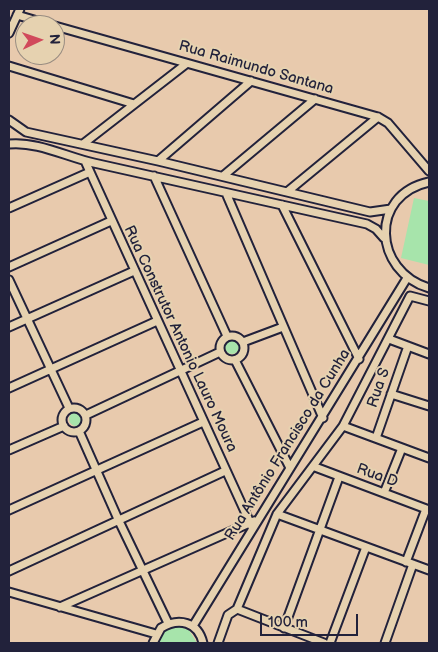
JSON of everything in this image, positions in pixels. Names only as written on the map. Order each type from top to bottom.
[{"type":"street","points":[[9,33],[19,12]]},
{"type":"street","name":"Rua Raimundo Santana","points":[[65,29],[378,117],[388,123],[429,171]]},
{"type":"street","points":[[83,144],[186,64]]},
{"type":"street","points":[[9,66],[134,104]]},
{"type":"street","points":[[158,160],[251,81]]},
{"type":"street","points":[[223,176],[315,99]]},
{"type":"street","points":[[287,192],[378,117]]},
{"type":"street","points":[[9,120],[26,132],[158,160],[370,212],[391,209]]},
{"type":"street","points":[[9,144],[39,147],[85,161],[367,224],[376,229],[384,238],[395,266],[407,278],[429,288]]},
{"type":"street","name":"Rua Construtor Antonio Lauro Moura","points":[[85,161],[203,422],[253,523]]},
{"type":"street","points":[[9,208],[90,172]]},
{"type":"street","points":[[154,176],[227,336]]},
{"type":"street","points":[[384,238],[391,209],[405,194],[420,184],[429,182]]},
{"type":"street","points":[[226,193],[323,418]]},
{"type":"street","points":[[282,205],[359,359]]},
{"type":"street","points":[[9,268],[111,221]]},
{"type":"street","points":[[9,327],[134,271]]},
{"type":"street","name":"Rua Antônio Francisco da Cunha","points":[[193,626],[253,523],[323,418],[407,278]]},
{"type":"street","points":[[9,280],[69,408]]},
{"type":"street","points":[[218,643],[228,615],[237,609],[277,514],[344,426],[410,296],[429,301]]},
{"type":"street","points":[[9,388],[157,321]]},
{"type":"street","points":[[243,342],[283,327]]},
{"type":"street","points":[[227,336],[238,337],[243,342],[243,353],[235,360],[228,360],[220,352],[221,341],[227,336]]},
{"type":"street","points":[[389,339],[429,354]]},
{"type":"street","name":"Rua S","points":[[376,438],[408,346]]},
{"type":"street","points":[[86,415],[220,352]]},
{"type":"street","points":[[235,360],[290,468]]},
{"type":"street","points":[[391,394],[429,406]]},
{"type":"street","points":[[77,407],[86,415],[85,426],[79,431],[72,432],[64,426],[62,416],[69,408],[77,407]]},
{"type":"street","points":[[9,510],[203,422]]},
{"type":"street","points":[[9,450],[64,426]]},
{"type":"street","points":[[344,426],[429,458]]},
{"type":"street","points":[[79,431],[142,571],[168,623]]},
{"type":"street","points":[[384,493],[402,448]]},
{"type":"street","name":"Rua D","points":[[315,466],[339,477],[428,509]]},
{"type":"street","points":[[9,571],[118,519],[226,471]]},
{"type":"street","points":[[284,628],[318,530],[339,477]]},
{"type":"street","points":[[385,643],[428,509]]},
{"type":"street","points":[[277,514],[429,570]]},
{"type":"street","points":[[60,607],[253,523]]},
{"type":"street","points":[[330,643],[366,547]]},
{"type":"street","points":[[9,592],[156,634]]},
{"type":"street","points":[[237,609],[320,643]]},
{"type":"street","points":[[153,643],[156,634],[168,623],[177,621],[193,626],[201,636],[203,643]]},
{"type":"green space","points":[[414,198],[429,201],[429,265],[401,258]]},
{"type":"green space","points":[[232,340],[237,342],[239,347],[237,352],[232,354],[227,352],[225,347],[227,342]]},
{"type":"green space","points":[[73,412],[79,412],[83,419],[79,426],[73,426],[69,422],[69,416]]},
{"type":"green space","points":[[177,626],[189,630],[197,643],[158,643],[165,631]]}]
